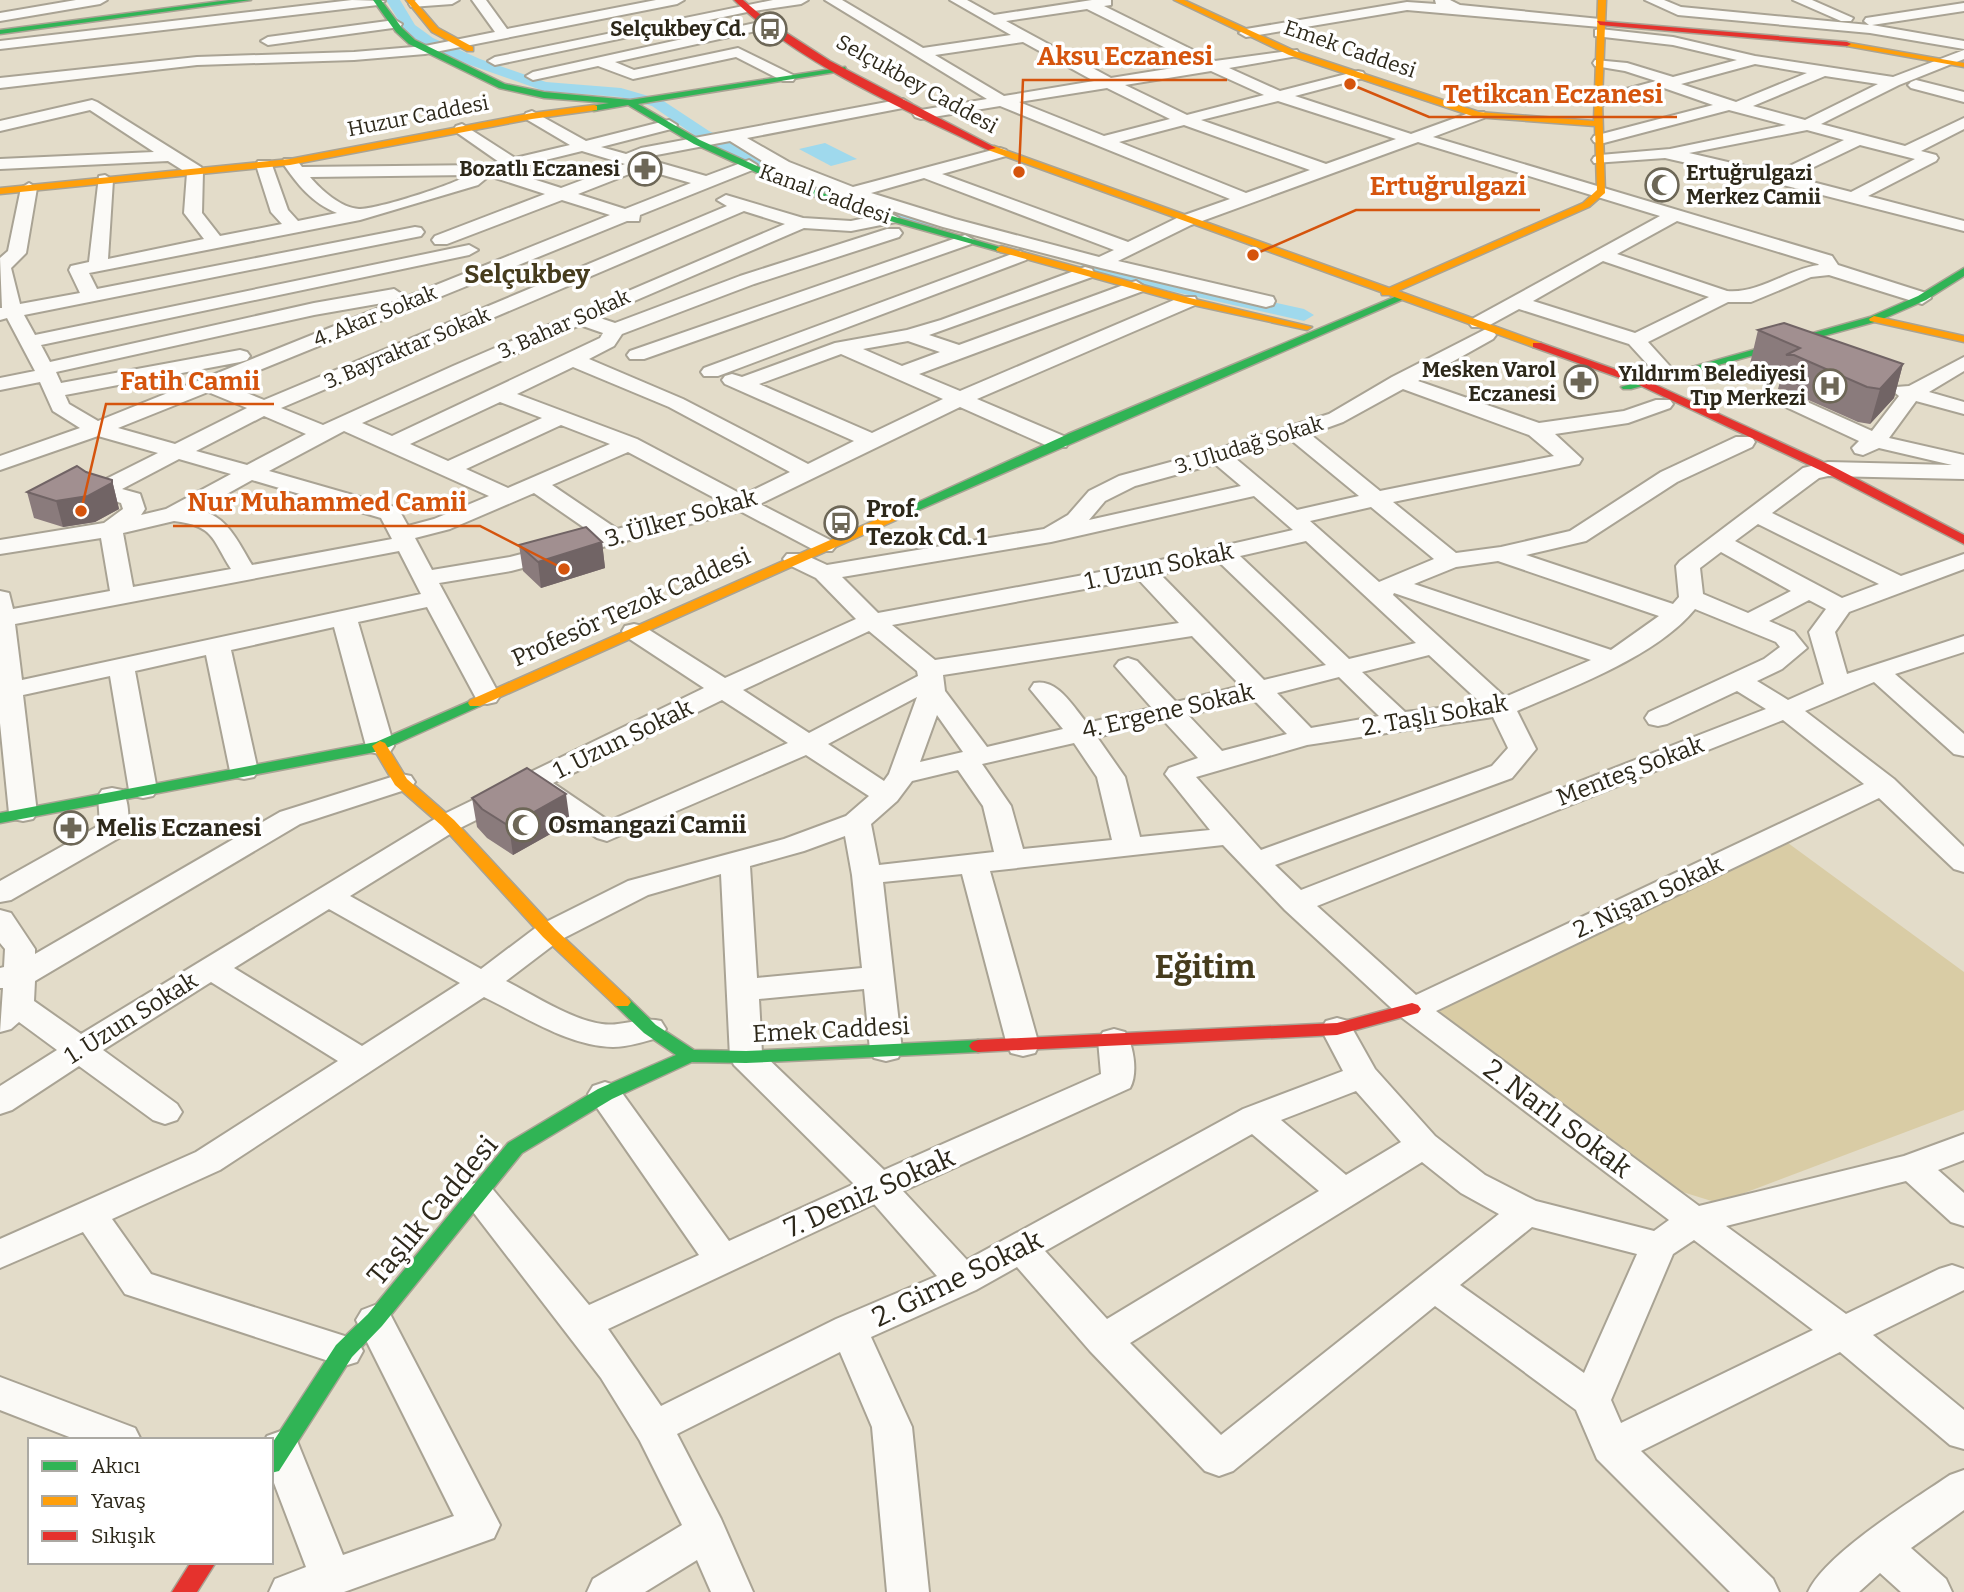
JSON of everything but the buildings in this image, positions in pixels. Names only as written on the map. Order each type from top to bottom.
[{"type":"street","points":[[0,5],[100,0]]},
{"type":"street","points":[[0,45],[31,35],[248,0],[274,58]]},
{"type":"street","points":[[0,83],[45,66],[190,43],[256,15],[377,0]]},
{"type":"street","name":"Kanal Caddesi","points":[[377,0],[405,36],[502,86],[520,91],[629,102],[697,142],[791,185],[914,226],[1020,256],[1266,301]]},
{"type":"street","points":[[413,2],[452,0]]},
{"type":"street","points":[[479,0],[505,36]]},
{"type":"street","points":[[92,26],[274,58],[354,56],[457,45],[592,18],[644,3],[677,0]]},
{"type":"street","points":[[495,61],[742,4],[801,0]]},
{"type":"street","points":[[832,0],[1002,101],[1246,199]]},
{"type":"street","points":[[957,0],[1109,83],[1185,120],[1329,171]]},
{"type":"street","points":[[992,19],[1123,0]]},
{"type":"street","name":"Emek Caddesi","points":[[1178,0],[1292,54],[1479,115],[1599,131]]},
{"type":"street","points":[[1439,0],[1457,9]]},
{"type":"street","points":[[1524,0],[1525,16]]},
{"type":"street","points":[[1602,0],[1598,101],[1602,191]]},
{"type":"street","points":[[1652,0],[1678,11],[1853,25],[1964,45]]},
{"type":"street","points":[[1800,0],[1853,25],[1964,7]]},
{"type":"street","points":[[1897,0],[1964,19]]},
{"type":"street","points":[[0,17],[67,2]]},
{"type":"street","points":[[67,2],[116,47],[190,43]]},
{"type":"street","points":[[413,2],[435,30],[457,45],[533,76],[561,83],[626,87],[667,98],[693,110]]},
{"type":"street","name":"Selçukbey Caddesi","points":[[742,4],[842,69],[921,114],[1000,153],[1205,228],[1227,245],[1482,329]]},
{"type":"street","points":[[565,5],[592,18]]},
{"type":"street","points":[[1090,5],[1279,96],[1826,260],[1830,270]]},
{"type":"street","points":[[1326,5],[1345,16]]},
{"type":"street","points":[[1246,33],[1407,6],[1525,16],[1600,28],[1671,35],[1854,45],[1964,65]]},
{"type":"street","points":[[1627,67],[1671,35],[1678,11]]},
{"type":"street","points":[[268,41],[395,24]]},
{"type":"street","points":[[533,76],[769,24]]},
{"type":"street","points":[[0,32],[31,35]]},
{"type":"street","points":[[31,35],[45,66]]},
{"type":"street","points":[[1671,35],[1755,60],[1894,82]]},
{"type":"street","points":[[920,53],[1025,37]]},
{"type":"street","points":[[652,48],[685,63]]},
{"type":"street","points":[[598,61],[633,75],[738,52],[788,78]]},
{"type":"street","points":[[921,114],[1292,54]]},
{"type":"street","points":[[1600,160],[1665,153],[1798,127],[1894,82],[1964,54]]},
{"type":"street","points":[[1598,101],[1755,60]]},
{"type":"street","points":[[1600,63],[1627,67],[1798,127],[1930,158],[1854,197]]},
{"type":"street","name":"Huzur Caddesi","points":[[0,191],[264,165],[294,167],[532,116],[667,98],[842,69]]},
{"type":"street","points":[[1599,131],[1734,106],[1826,70]]},
{"type":"street","points":[[1100,142],[1358,75]]},
{"type":"street","points":[[1916,85],[1964,97]]},
{"type":"street","points":[[440,240],[559,194],[635,161],[641,153],[903,104]]},
{"type":"street","points":[[0,126],[92,105],[195,172],[193,214],[215,242]]},
{"type":"street","points":[[741,384],[842,347],[909,335],[948,324],[1093,268],[1185,221],[1479,115]]},
{"type":"street","points":[[532,116],[585,147],[635,161],[743,205],[802,223]]},
{"type":"street","name":"Kanal Caddesi","points":[[713,123],[783,166],[820,182],[1093,268],[1136,287],[1307,327]]},
{"type":"street","points":[[1906,152],[1964,123]]},
{"type":"street","points":[[294,167],[486,170],[668,125]]},
{"type":"street","points":[[1798,127],[1836,148]]},
{"type":"street","points":[[462,129],[512,164]]},
{"type":"street","points":[[1940,135],[1964,141]]},
{"type":"street","points":[[1777,178],[1857,140]]},
{"type":"street","points":[[853,192],[1000,153]]},
{"type":"street","points":[[1665,153],[1777,178],[1964,226]]},
{"type":"street","points":[[0,164],[171,156]]},
{"type":"street","points":[[264,165],[280,212],[294,227]]},
{"type":"street","name":"4. Akar Sokak","points":[[0,463],[97,429],[748,165]]},
{"type":"street","points":[[294,167],[313,193],[337,208],[469,250],[501,265]]},
{"type":"street","points":[[486,170],[680,232]]},
{"type":"street","points":[[91,296],[78,270],[294,227],[432,196],[472,181],[486,170]]},
{"type":"street","points":[[925,173],[1129,249]]},
{"type":"street","points":[[98,265],[105,180]]},
{"type":"street","points":[[29,188],[17,253],[1,267],[7,313],[29,342],[60,407],[97,429],[390,513],[487,696]]},
{"type":"street","points":[[824,559],[1058,442],[1257,358],[1322,334],[1449,263],[1477,255],[1587,205],[1602,191]]},
{"type":"street","name":"3. Bayraktar Sokak","points":[[111,529],[127,519],[134,509],[132,499],[102,490],[174,451],[263,408],[743,205]]},
{"type":"street","name":"3. Uludağ Sokak","points":[[1051,535],[1076,520],[1097,496],[1128,481],[1296,433],[1336,418],[1482,329],[1518,302],[1674,215]]},
{"type":"street","name":"3. Bahar Sokak","points":[[174,514],[323,433],[610,304],[802,223],[851,226],[890,218]]},
{"type":"street","points":[[391,445],[573,360],[607,342],[615,330],[747,279],[914,226]]},
{"type":"street","points":[[7,313],[415,232]]},
{"type":"street","points":[[247,236],[314,309]]},
{"type":"street","points":[[637,355],[965,240]]},
{"type":"street","points":[[29,342],[469,250]]},
{"type":"street","points":[[1257,358],[1307,327],[1435,282],[1461,270],[1477,255]]},
{"type":"street","points":[[1602,255],[1725,296],[1744,298],[1807,272],[1830,270],[1922,298]]},
{"type":"street","points":[[874,442],[710,372],[1020,256]]},
{"type":"street","points":[[1634,385],[1874,319],[1922,298],[1964,271]]},
{"type":"street","points":[[747,279],[844,322]]},
{"type":"street","points":[[48,378],[314,309],[460,282],[520,300]]},
{"type":"street","points":[[1435,282],[1433,289],[1441,302],[1482,329],[1634,385],[1964,540]]},
{"type":"street","points":[[555,285],[610,304]]},
{"type":"street","points":[[902,373],[1136,287]]},
{"type":"street","points":[[1636,340],[1725,296]]},
{"type":"street","name":"3. Ülker Sokak","points":[[10,690],[344,618],[429,588],[511,564],[744,503],[961,398],[1188,301]]},
{"type":"street","points":[[1518,302],[1636,340],[1667,374]]},
{"type":"street","points":[[579,318],[615,330]]},
{"type":"street","points":[[1874,319],[1964,339]]},
{"type":"street","points":[[909,335],[958,352]]},
{"type":"street","points":[[0,384],[300,345]]},
{"type":"street","points":[[1771,346],[1808,359]]},
{"type":"street","points":[[842,347],[1058,442]]},
{"type":"street","points":[[573,360],[676,402],[809,473]]},
{"type":"street","points":[[1685,606],[1688,566],[1755,514],[1819,471],[1876,441],[1911,394],[1964,363]]},
{"type":"street","points":[[1399,381],[1537,430],[1628,417],[1663,404]]},
{"type":"street","points":[[205,383],[323,433]]},
{"type":"street","points":[[1634,385],[1663,404],[1744,442],[1819,471],[1964,554]]},
{"type":"street","points":[[1885,385],[1964,408]]},
{"type":"street","points":[[501,395],[629,444],[744,503],[824,559],[872,621],[931,680],[997,806],[1011,861]]},
{"type":"street","points":[[1778,396],[1876,441],[1964,461]]},
{"type":"street","points":[[447,469],[562,417]]},
{"type":"street","points":[[346,424],[508,496]]},
{"type":"street","name":"1. Uzun Sokak","points":[[0,1102],[211,968],[448,823],[872,621],[1143,571],[1223,553],[1377,500],[1459,480],[1571,459],[1537,430]]},
{"type":"street","points":[[1296,433],[1451,561]]},
{"type":"street","points":[[1384,589],[1451,561],[1501,554],[1578,536],[1669,477],[1744,442]]},
{"type":"street","points":[[11,815],[7,732],[10,690],[1,612],[122,596],[246,573],[403,539],[629,444]]},
{"type":"street","points":[[1219,456],[1301,526],[1384,589],[1434,646],[1502,708],[1522,749],[1502,772],[1256,862]]},
{"type":"street","points":[[1819,471],[1964,472]]},
{"type":"street","points":[[536,484],[615,538]]},
{"type":"street","points":[[795,559],[824,559],[1051,535],[1257,489]]},
{"type":"street","points":[[0,547],[111,529],[174,514],[203,518],[215,525],[246,573]]},
{"type":"street","points":[[1755,514],[1900,585]]},
{"type":"street","points":[[111,529],[122,596]]},
{"type":"street","points":[[1721,543],[1840,607]]},
{"type":"street","points":[[1223,553],[1399,721]]},
{"type":"street","points":[[1501,554],[1749,622],[1785,637],[1794,648],[1773,664],[1658,718]]},
{"type":"street","name":"Profesör Tezok Caddesi","points":[[11,815],[380,746],[795,559]]},
{"type":"street","points":[[1838,687],[1822,632],[1840,607],[1964,561]]},
{"type":"street","points":[[1143,571],[1305,737]]},
{"type":"street","points":[[1384,589],[1614,659]]},
{"type":"street","points":[[1749,622],[1809,591]]},
{"type":"street","name":"2. Taşlı Sokak","points":[[1179,774],[1305,737],[1399,721],[1502,708],[1614,659],[1685,606]]},
{"type":"street","points":[[344,618],[380,746],[401,782],[448,823],[549,933],[650,1029],[690,1056]]},
{"type":"street","points":[[534,783],[607,832],[808,744],[931,680],[1199,627]]},
{"type":"street","points":[[634,631],[808,744],[895,785]]},
{"type":"street","name":"Menteş Sokak","points":[[1296,902],[1788,709],[1877,671],[1964,644]]},
{"type":"street","points":[[217,645],[244,771]]},
{"type":"street","name":"4. Ergene Sokak","points":[[895,785],[972,758],[1434,646]]},
{"type":"street","points":[[121,666],[143,790]]},
{"type":"street","points":[[1128,666],[1216,761]]},
{"type":"street","points":[[1877,671],[1964,748]]},
{"type":"street","points":[[0,1254],[208,1161],[483,983],[549,933],[638,888],[794,845],[856,822],[895,785],[931,680]]},
{"type":"street","points":[[1739,681],[1788,709],[1884,785],[1964,863]]},
{"type":"street","points":[[1043,688],[1080,732],[1111,777],[1128,848]]},
{"type":"street","points":[[1934,721],[1964,715]]},
{"type":"street","name":"2. Narlı Sokak","points":[[1179,774],[1230,836],[1296,902],[1412,1009],[1845,1334],[1964,1433]]},
{"type":"street","points":[[9,995],[290,818],[401,782]]},
{"type":"street","name":"2. Nişan Sokak","points":[[1412,1009],[1884,785]]},
{"type":"street","points":[[0,893],[114,829],[112,796]]},
{"type":"street","points":[[856,822],[867,875],[887,1050]]},
{"type":"street","points":[[867,875],[1230,836]]},
{"type":"street","points":[[735,862],[746,1057],[879,1187],[963,1280]]},
{"type":"street","points":[[974,865],[1023,1045]]},
{"type":"street","points":[[328,896],[483,983],[585,1032],[616,1036],[650,1029]]},
{"type":"street","points":[[0,920],[20,949],[9,995]]},
{"type":"street","points":[[211,968],[362,1061]]},
{"type":"street","points":[[742,990],[878,977]]},
{"type":"street","points":[[9,995],[164,1112]]},
{"type":"street","name":"Emek Caddesi","points":[[690,1056],[746,1057],[1337,1029],[1412,1009]]},
{"type":"street","points":[[1337,1029],[1362,1076],[1423,1145],[1473,1184],[1526,1212],[1659,1245]]},
{"type":"street","name":"7. Deniz Sokak","points":[[584,1324],[1118,1080],[1114,1040]]},
{"type":"street","name":"Taşlık Caddesi","points":[[276,1456],[344,1351],[375,1320],[515,1148],[605,1094],[690,1056]]},
{"type":"street","name":"2. Girne Sokak","points":[[653,1428],[849,1330],[963,1280],[1255,1117],[1362,1076]]},
{"type":"street","points":[[605,1094],[722,1259]]},
{"type":"street","points":[[1255,1117],[1344,1193]]},
{"type":"street","points":[[1103,1340],[1423,1145]]},
{"type":"street","points":[[1592,1400],[1659,1245],[1695,1220],[1912,1167],[1964,1146]]},
{"type":"street","points":[[1912,1167],[1964,1213]]},
{"type":"street","points":[[478,1195],[584,1324],[653,1428],[706,1532],[732,1592]]},
{"type":"street","points":[[1022,1249],[1103,1340],[1219,1459],[1526,1212]]},
{"type":"street","points":[[90,1215],[138,1284],[344,1351]]},
{"type":"street","points":[[1611,1447],[1952,1279]]},
{"type":"street","points":[[1434,1286],[1592,1400],[1611,1447],[1758,1592]]},
{"type":"street","points":[[290,1592],[479,1525],[375,1320]]},
{"type":"street","points":[[849,1330],[892,1427],[908,1592]]},
{"type":"street","points":[[0,1393],[116,1438]]},
{"type":"street","points":[[276,1456],[331,1578]]},
{"type":"street","points":[[1829,1592],[1880,1547],[1964,1487]]},
{"type":"street","points":[[608,1592],[706,1532]]},
{"type":"street","points":[[1880,1547],[1931,1592]]},
{"type":"street","points":[[184,1592],[203,1564]]},
{"type":"shaded area","points":[[1788,843],[1964,972],[1964,1110],[1718,1203],[1660,1185],[1429,1011]]},
{"type":"water","points":[[825,143],[857,159],[831,166],[799,149]]},
{"type":"waterway","points":[[393,0],[410,28],[428,41],[475,62],[544,86],[621,93],[657,103],[703,134],[809,184],[930,224]]},
{"type":"waterway","points":[[1088,267],[1304,315]]},
{"type":"traffic: fast","points":[[0,32],[247,0]]},
{"type":"traffic: fast","points":[[377,0],[399,30],[412,42],[502,86],[544,95],[629,102],[697,142],[791,185],[868,212],[1001,249]]},
{"type":"traffic: fast","points":[[594,108],[842,69]]},
{"type":"traffic: fast","points":[[1627,387],[1874,319],[1922,298],[1964,271]]},
{"type":"traffic: fast","points":[[907,510],[1401,298]]},
{"type":"traffic: fast","points":[[0,818],[380,746],[475,703]]},
{"type":"traffic: fast","points":[[622,1002],[650,1029],[690,1056],[746,1057],[978,1046]]},
{"type":"traffic: fast","points":[[273,1461],[344,1351],[375,1320],[515,1148],[605,1094],[690,1056]]},
{"type":"traffic: slow","points":[[410,0],[435,30],[470,49]]},
{"type":"traffic: slow","points":[[1178,0],[1292,53],[1478,115],[1599,124]]},
{"type":"traffic: slow","points":[[1386,293],[1586,205],[1602,191],[1598,101],[1602,0]]},
{"type":"traffic: slow","points":[[1847,44],[1964,65]]},
{"type":"traffic: slow","points":[[0,191],[290,162],[532,116],[594,108]]},
{"type":"traffic: slow","points":[[991,148],[1537,345]]},
{"type":"traffic: slow","points":[[1001,249],[1188,301],[1307,327]]},
{"type":"traffic: slow","points":[[1874,319],[1964,339]]},
{"type":"traffic: slow","points":[[475,703],[907,510]]},
{"type":"traffic: slow","points":[[380,746],[401,782],[448,823],[549,933],[622,1002]]},
{"type":"traffic: jam","points":[[738,0],[795,43],[827,63],[991,148]]},
{"type":"traffic: jam","points":[[1600,23],[1847,44]]},
{"type":"traffic: jam","points":[[1537,345],[1641,382],[1828,469],[1964,540]]},
{"type":"traffic: jam","points":[[978,1046],[1337,1029],[1412,1009]]},
{"type":"traffic: jam","points":[[184,1592],[203,1564]]},
{"type":"place","name":"Selçukbey Cd.","points":[[770,29]]},
{"type":"place","name":"Tetikcan Eczanesi","points":[[1350,84]]},
{"type":"place","name":"Bozatlı Eczanesi","points":[[645,169]]},
{"type":"place","name":"Aksu Eczanesi","points":[[1019,172]]},
{"type":"place","name":"Ertuğrulgazi Merkez Camii","points":[[1662,185]]},
{"type":"place","name":"Ertuğrulgazi","points":[[1253,255]]},
{"type":"place","name":"Mesken Varol Eczanesi","points":[[1581,382]]},
{"type":"place","name":"Yıldırım Belediyesi Tıp Merkezi","points":[[1830,386]]},
{"type":"place","name":"Fatih Camii","points":[[81,511]]},
{"type":"place","name":"Prof. Tezok Cd. 1","points":[[841,523]]},
{"type":"place","name":"Nur Muhammed Camii","points":[[564,569]]},
{"type":"place","name":"Osmangazi Camii","points":[[523,825]]},
{"type":"place","name":"Melis Eczanesi","points":[[71,828]]},
{"type":"district","name":"Selçukbey","points":[[527,274]]},
{"type":"district","name":"Eğitim","points":[[1205,967]]}]
